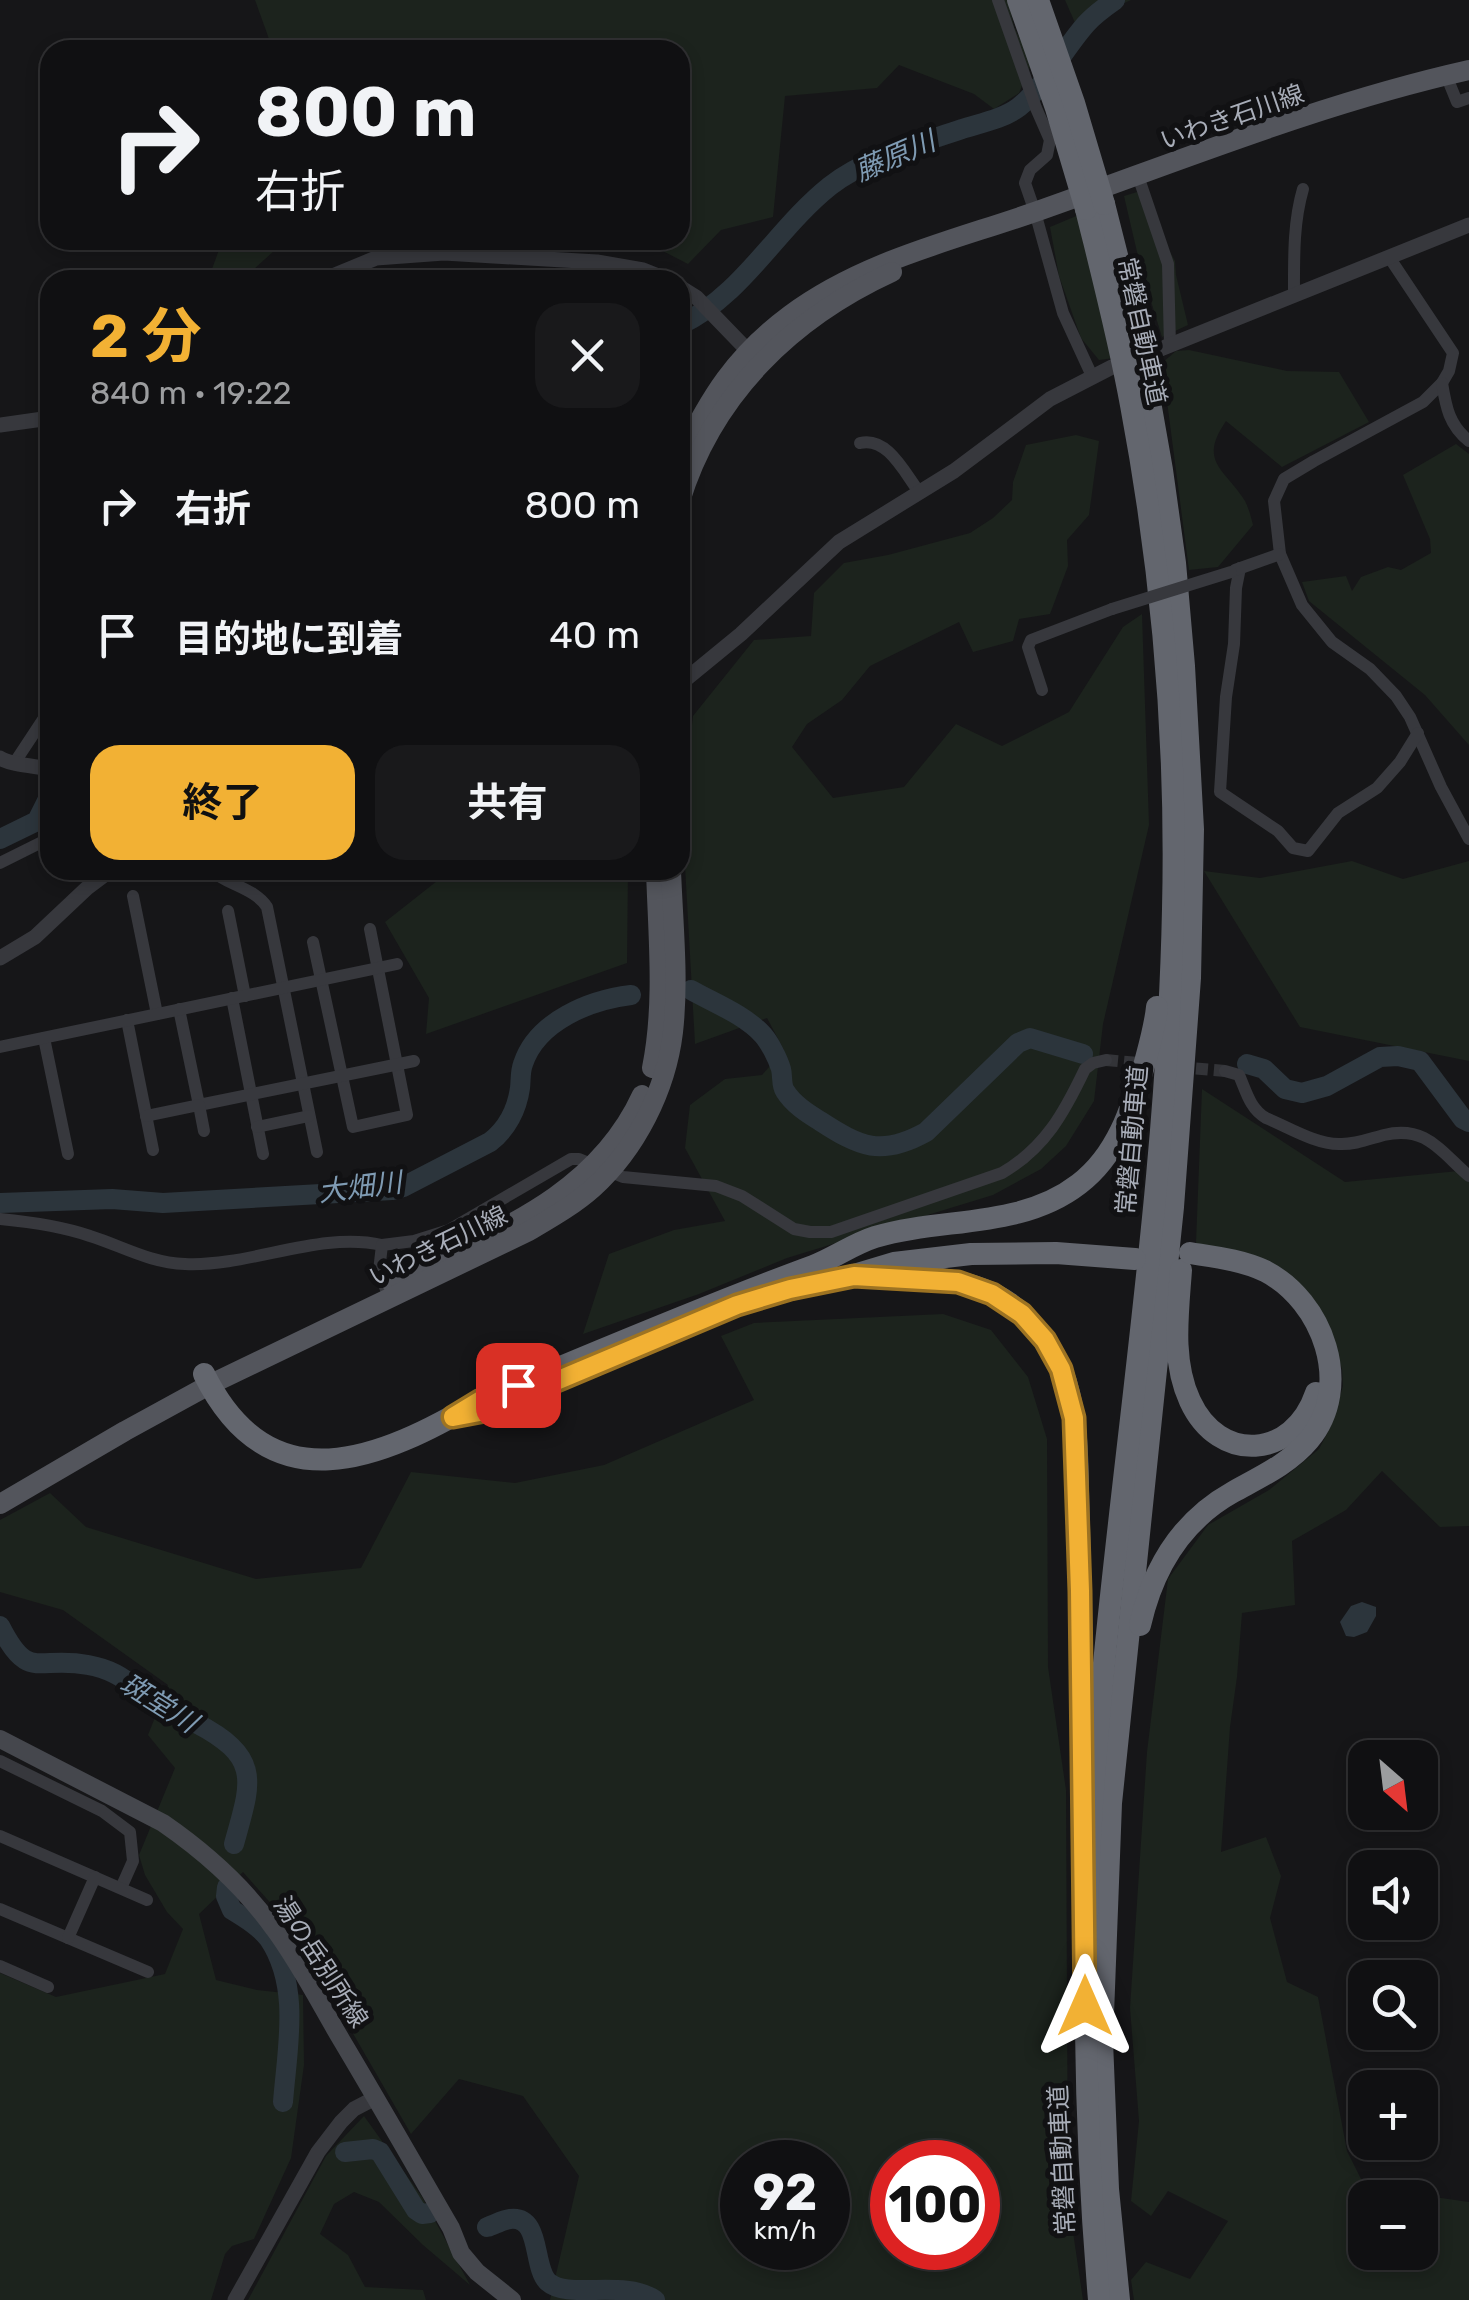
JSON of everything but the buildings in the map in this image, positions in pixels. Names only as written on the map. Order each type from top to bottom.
[{"type":"highway","name":"常磐自動車道","points":[[1018,0],[1095,206],[1150,402],[1174,563],[1184,666],[1192,829],[1188,1002],[1173,1206],[1110,1803],[1104,1948],[1104,2116],[1119,2300]]},
{"type":"highway","name":"常磐自動車道","points":[[1038,0],[1074,103],[1144,475],[1172,754],[1173,908],[1166,1064],[1092,1804],[1085,1970],[1087,2133],[1099,2300]]},
{"type":"highway","points":[[206,1380],[254,1438],[282,1454],[315,1461],[347,1458],[401,1440],[481,1400],[705,1306],[820,1263],[856,1243],[937,1224],[1012,1214],[1052,1202],[1082,1182],[1108,1155],[1132,1109],[1157,1013],[1172,754]]},
{"type":"highway","points":[[1104,1948],[1136,1645],[1155,1576],[1172,1546],[1197,1517],[1278,1467],[1307,1443],[1317,1429],[1330,1388],[1324,1341],[1298,1297],[1268,1272],[1250,1264],[1190,1259],[1247,1276],[1271,1288],[1291,1306],[1305,1326],[1314,1350],[1318,1380],[1305,1419],[1287,1436],[1265,1445],[1240,1444],[1216,1434],[1188,1398],[1177,1336],[1188,1002]]},
{"type":"highway","points":[[453,1417],[485,1411],[737,1305],[894,1263],[970,1254],[1135,1253],[1066,1241],[970,1242],[820,1263]]},
{"type":"highway","points":[[854,1276],[958,1282],[992,1294],[1008,1302],[1035,1328],[1054,1354],[1066,1381],[1076,1450],[1085,1970]]},
{"type":"main road","name":"いわき石川線","points":[[690,437],[725,377],[875,280],[1035,212],[1304,117],[1469,70]]},
{"type":"main road","name":"いわき石川線","points":[[690,476],[705,440],[754,356]]},
{"type":"main road","name":"いわき石川線","points":[[0,1487],[118,1420],[386,1292],[476,1257],[552,1217],[592,1189],[641,1098],[652,1067],[659,1032],[660,996],[656,880]]},
{"type":"main road","name":"いわき石川線","points":[[602,1168],[642,1126],[662,1081],[673,1037],[676,1000],[671,880]]},
{"type":"main road","name":"いわき石川線","points":[[0,1504],[206,1380]]},
{"type":"main road","name":"湯の岳別所線","points":[[0,1739],[163,1824],[217,1866],[253,1903],[278,1933],[451,2228],[461,2252],[477,2272],[512,2300]]},
{"type":"street","points":[[998,0],[1050,140],[1048,155],[1030,170],[1025,183],[1063,313],[1092,376]]},
{"type":"street","points":[[1446,75],[1456,102],[1469,98]]},
{"type":"street","points":[[1138,176],[1168,264],[1170,346]]},
{"type":"street","points":[[1294,296],[1294,253],[1303,189]]},
{"type":"street","points":[[1153,352],[1469,225]]},
{"type":"street","points":[[347,270],[376,258],[444,253],[598,262],[643,270]]},
{"type":"street","points":[[1390,257],[1453,352],[1449,371],[1423,402],[1284,480],[1274,502],[1280,554],[1302,605],[1332,642],[1370,669],[1410,717],[1469,839]]},
{"type":"street","points":[[690,293],[754,356]]},
{"type":"street","points":[[690,676],[839,542],[954,472],[1050,398],[1112,366]]},
{"type":"street","points":[[1442,383],[1447,412],[1458,432],[1469,441]]},
{"type":"street","points":[[0,425],[40,419]]},
{"type":"street","points":[[860,443],[874,441],[882,446],[920,493]]},
{"type":"street","points":[[1042,690],[1028,646],[1031,640],[1280,554]]},
{"type":"street","points":[[1236,570],[1220,792],[1278,830],[1294,848],[1308,851],[1338,813],[1378,788],[1418,733]]},
{"type":"street","points":[[6,764],[40,722]]},
{"type":"street","points":[[6,764],[40,768]]},
{"type":"street","points":[[0,863],[40,843]]},
{"type":"street","points":[[0,958],[35,937],[98,880]]},
{"type":"street","points":[[224,880],[264,900],[317,1152]]},
{"type":"street","points":[[133,896],[157,1014]]},
{"type":"street","points":[[228,911],[251,1095],[263,1154]]},
{"type":"street","points":[[313,942],[353,1127],[407,1115],[370,930]]},
{"type":"street","points":[[0,1047],[397,964]]},
{"type":"street","points":[[179,1010],[204,1131]]},
{"type":"street","points":[[127,1020],[153,1150]]},
{"type":"street","points":[[44,1038],[68,1154]]},
{"type":"street","points":[[0,1219],[42,1223],[89,1235],[149,1258],[189,1264],[354,1242],[414,1242],[449,1230],[571,1159],[580,1159],[623,1177],[716,1186],[742,1196],[794,1228],[831,1232],[1002,1173],[1024,1160],[1044,1141],[1085,1069],[1106,1060]]},
{"type":"street","points":[[146,1116],[414,1061]]},
{"type":"street","points":[[1225,1071],[1239,1075],[1253,1107],[1266,1118],[1334,1144],[1403,1131],[1416,1134],[1426,1138],[1469,1176]]},
{"type":"street","points":[[258,1127],[310,1116]]},
{"type":"street","points":[[382,1245],[379,1271],[386,1292]]},
{"type":"street","points":[[0,1761],[102,1811],[130,1832],[133,1861],[121,1888]]},
{"type":"street","points":[[0,1836],[147,1900]]},
{"type":"street","points":[[68,1938],[95,1877]]},
{"type":"street","points":[[0,1909],[148,1972]]},
{"type":"street","points":[[0,1966],[48,1987]]},
{"type":"street","points":[[234,2300],[318,2152],[341,2122],[375,2098]]},
{"type":"shaded area","points":[[255,0],[1008,0],[1014,27],[1032,62],[1019,93],[994,109],[974,94],[899,65],[877,88],[785,96],[773,217],[721,230],[688,264],[661,250],[690,250],[690,40],[269,40]]},
{"type":"shaded area","points":[[1065,0],[1131,0],[1076,25]]},
{"type":"shaded area","points":[[1137,192],[1175,261],[1188,325],[1162,337],[1124,196]]},
{"type":"shaded area","points":[[1081,214],[1114,358],[1099,360],[1081,338],[1059,276],[1050,227]]},
{"type":"shaded area","points":[[219,250],[275,250],[253,270],[212,270]]},
{"type":"shaded area","points":[[1189,350],[1287,371],[1339,372],[1369,422],[1282,467],[1226,421],[1214,446],[1214,456],[1245,501],[1253,525],[1218,567],[1189,570],[1162,363],[1176,351]]},
{"type":"shaded area","points":[[1076,435],[1099,441],[1089,515],[1067,540],[1068,566],[1050,614],[1019,619],[1013,641],[973,652],[959,622],[870,666],[842,700],[807,724],[792,747],[833,798],[904,787],[956,724],[1002,746],[1069,712],[1123,627],[1142,614],[1149,825],[1103,1024],[1094,1101],[1066,1146],[1041,1169],[993,1195],[787,1258],[699,1294],[583,1334],[609,1254],[674,1230],[725,1221],[685,1148],[690,1105],[725,1079],[762,1075],[784,1050],[767,1018],[695,1044],[686,880],[690,880],[693,716],[754,640],[811,636],[814,593],[844,563],[970,533],[993,518],[1012,500],[1013,482],[1026,445]]},
{"type":"shaded area","points":[[1456,444],[1469,454],[1469,745],[1425,695],[1309,601],[1302,582],[1346,576],[1352,591],[1361,577],[1388,567],[1401,570],[1431,553],[1430,539],[1403,475]]},
{"type":"shaded area","points":[[1352,861],[1403,879],[1469,861],[1469,1061],[1300,1027],[1204,871],[1260,878]]},
{"type":"shaded area","points":[[438,880],[628,880],[627,963],[426,1034],[429,998],[385,922]]},
{"type":"shaded area","points":[[1202,1089],[1345,1182],[1469,1170],[1469,1526],[1440,1527],[1382,1471],[1346,1510],[1292,1541],[1295,1605],[1242,1613],[1221,1852],[1266,1837],[1281,1876],[1270,1918],[1287,1982],[1318,1997],[1348,2160],[1362,2180],[1348,2180],[1348,2270],[1438,2270],[1438,2198],[1469,2202],[1469,2300],[1134,2300],[1131,2280],[1146,2262],[1190,2279],[1228,2221],[1168,2191],[1151,2216],[1131,2201],[1139,2121],[1130,2008],[1147,1752],[1168,1579],[1208,1525],[1269,1490],[1319,1449],[1331,1426],[1343,1386],[1342,1369],[1323,1316],[1196,1243]]},
{"type":"shaded area","points":[[943,1314],[991,1330],[1028,1377],[1047,1439],[1048,1667],[1066,1790],[1068,2198],[1083,2300],[550,2300],[579,2176],[523,2096],[459,2079],[411,2134],[291,1926],[243,1872],[199,1914],[216,1980],[303,1995],[304,2065],[291,2158],[254,2239],[232,2246],[225,2254],[211,2300],[0,2300],[0,1973],[56,1997],[165,1974],[183,1929],[167,1912],[145,1875],[139,1855],[175,1768],[148,1735],[168,1685],[63,1610],[0,1592],[0,1520],[50,1493],[86,1527],[256,1579],[361,1568],[411,1472],[515,1483],[604,1465],[754,1400],[721,1336],[754,1323]]},
{"type":"shaded area","points":[[1362,1602],[1376,1607],[1376,1616],[1367,1632],[1346,1636],[1340,1622],[1351,1606]]},
{"type":"shaded area","points":[[364,2116],[422,2197],[470,2285],[379,2202],[354,2192],[334,2204],[320,2234],[348,2255],[365,2287],[423,2290],[426,2300],[248,2300],[326,2156]]},
{"type":"waterway","name":"藤原川","points":[[690,319],[722,297],[811,203],[844,176],[893,152],[999,118],[1019,107],[1086,24],[1115,0]]},
{"type":"waterway","name":"藤原川","points":[[0,839],[37,821],[40,815]]},
{"type":"waterway","name":"大畑川","points":[[691,990],[738,1015],[763,1035],[780,1065],[784,1089],[796,1104],[847,1137],[871,1146],[896,1144],[926,1132],[1018,1043],[1030,1038],[1083,1054]]},
{"type":"waterway","name":"大畑川","points":[[0,1203],[112,1199],[163,1203],[403,1187],[490,1142],[501,1131],[516,1103],[522,1067],[530,1049],[553,1025],[583,1008],[631,995]]},
{"type":"waterway","name":"大畑川","points":[[1247,1064],[1264,1069],[1285,1089],[1302,1093],[1327,1086],[1380,1057],[1420,1061],[1469,1122]]},
{"type":"waterway","name":"斑堂川","points":[[0,1626],[10,1644],[27,1661],[107,1670],[153,1705],[196,1723],[233,1748],[247,1773],[245,1804],[234,1844]]},
{"type":"waterway","name":"斑堂川","points":[[227,1887],[232,1910],[269,1939],[285,1977],[290,2019],[283,2102]]},
{"type":"waterway","name":"斑堂川","points":[[345,2152],[380,2152],[416,2210],[430,2213]]},
{"type":"waterway","name":"斑堂川","points":[[487,2227],[510,2219],[527,2225],[543,2275],[557,2287],[628,2291],[655,2300]]},
{"type":"tunnel","points":[[1106,1060],[1148,1064]]},
{"type":"tunnel","points":[[1178,1067],[1225,1071]]},
{"type":"route","points":[[518,1385],[453,1417],[485,1411],[737,1305],[854,1276],[895,1276],[977,1287],[1008,1302],[1035,1328],[1061,1369],[1074,1418],[1081,1622],[1085,2006]]}]
